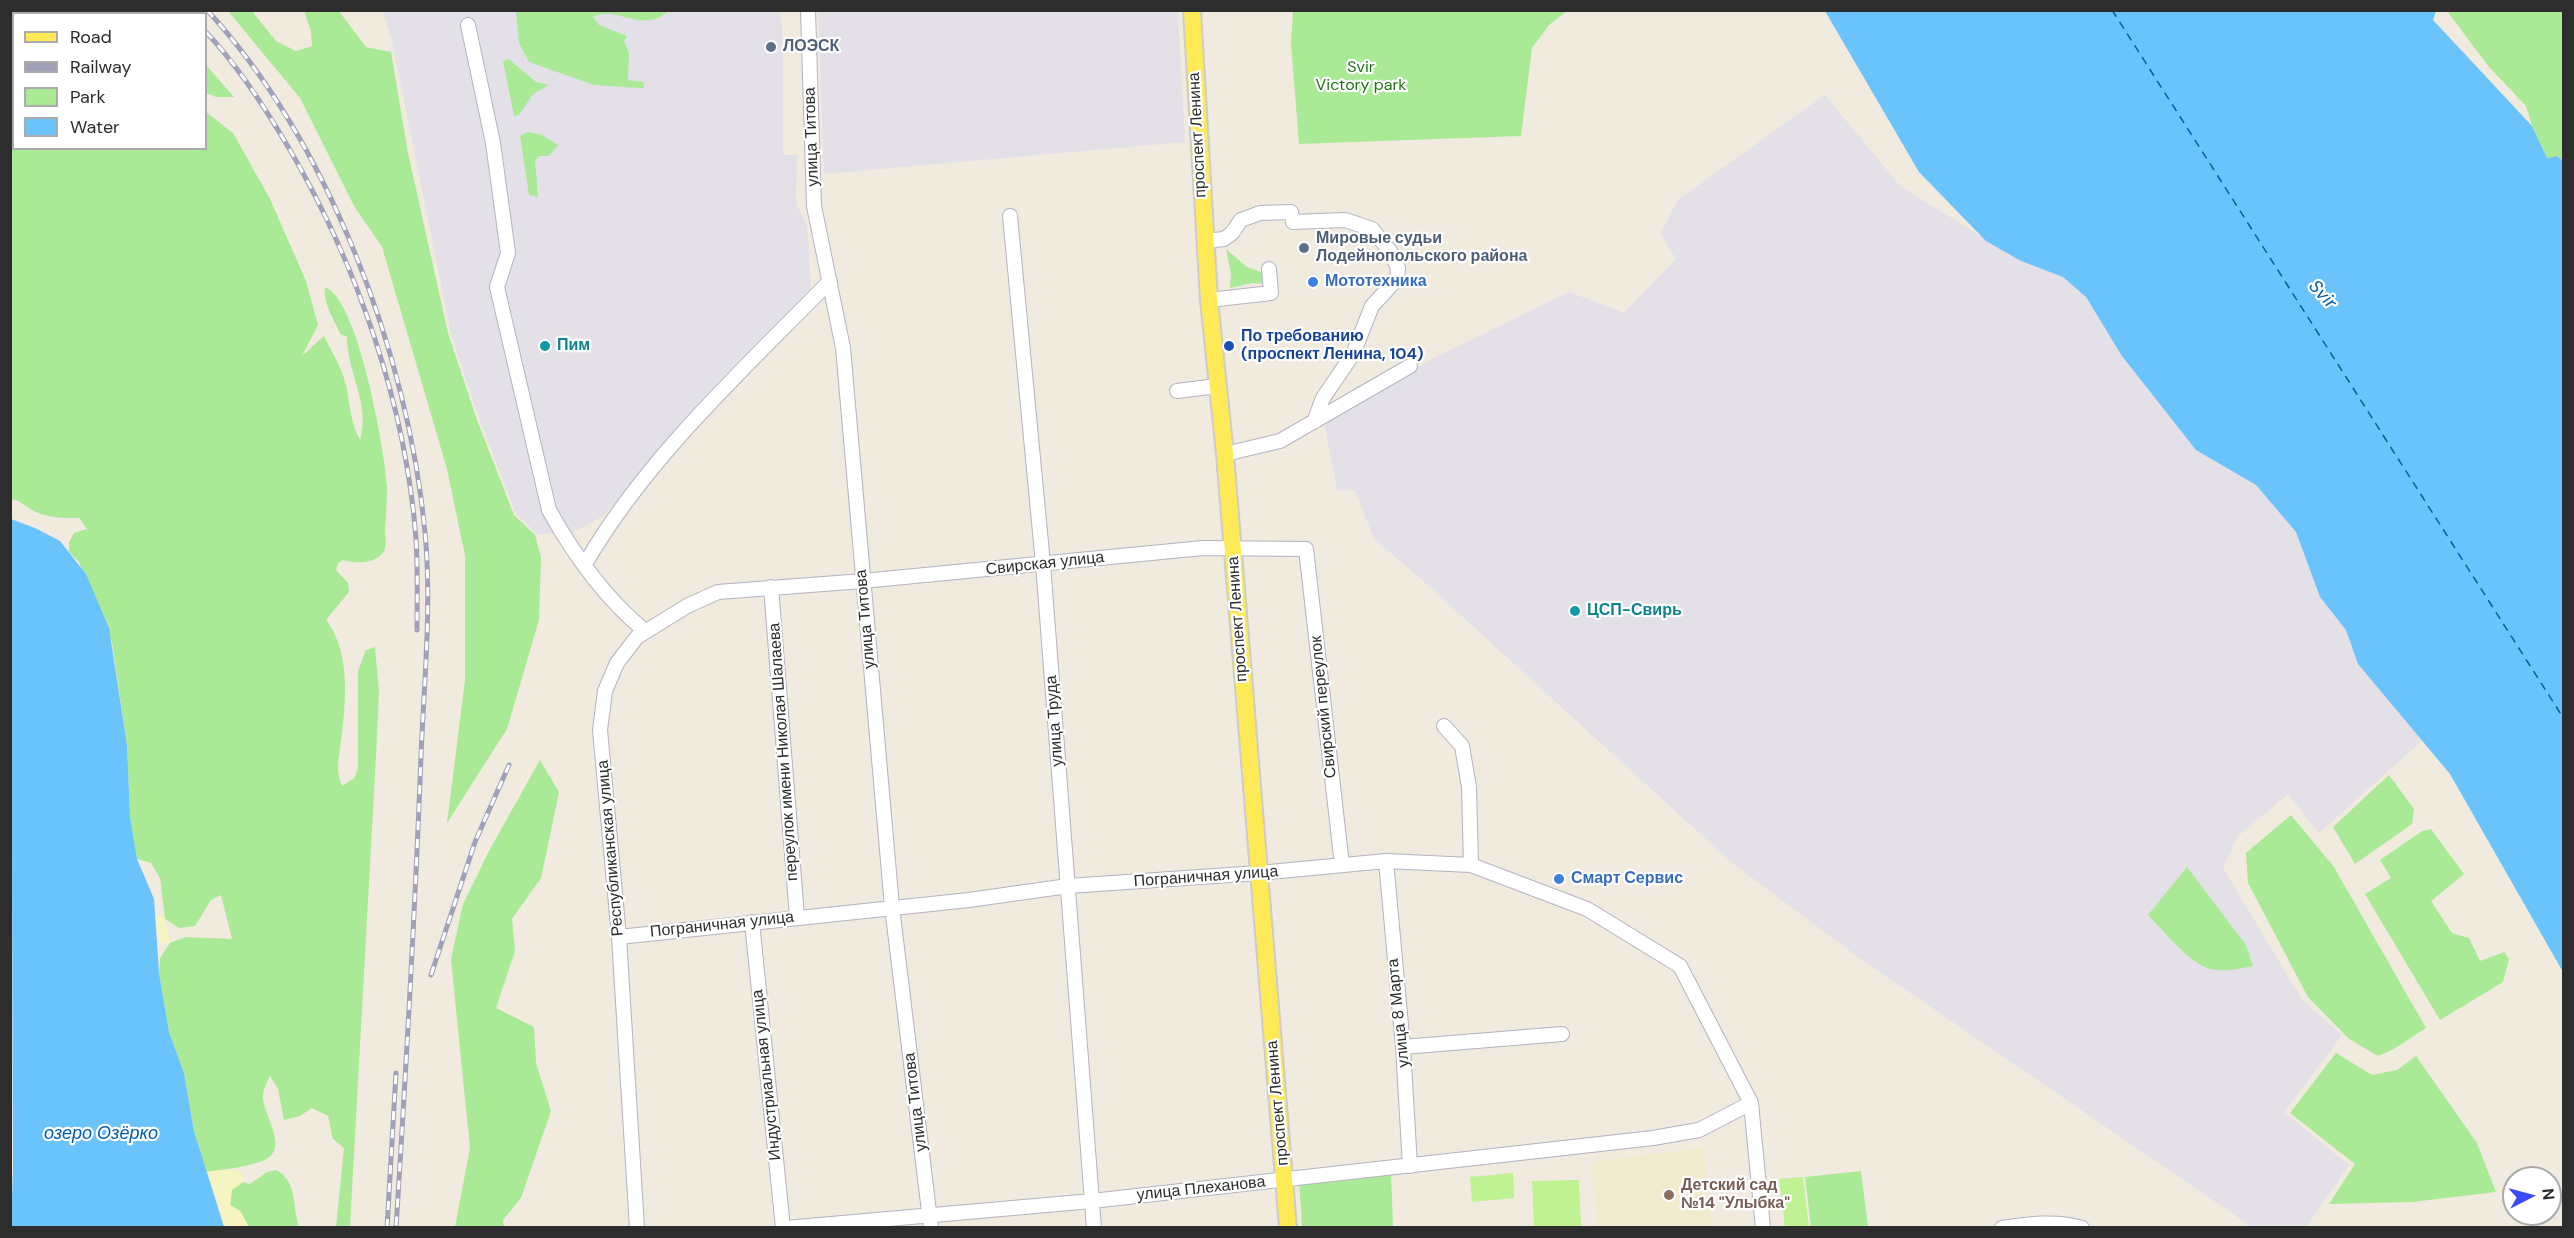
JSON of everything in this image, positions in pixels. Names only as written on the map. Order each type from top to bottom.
[{"type":"main road","name":"проспект Ленина","points":[[1192,10],[1209,300],[1216,386],[1225,454],[1288,1227]]},
{"type":"street","name":"улица Титова","points":[[808,10],[814,206],[843,348],[892,907],[930,1222]]},
{"type":"street","points":[[468,26],[494,143],[508,253],[497,287],[549,510],[567,542],[624,614],[645,631]]},
{"type":"street","points":[[1205,241],[1224,239],[1233,233],[1241,220],[1260,213],[1291,212],[1293,222],[1345,220],[1372,229],[1390,251],[1398,268],[1397,279],[1372,306],[1353,354],[1323,398],[1314,422]]},
{"type":"street","name":"улица Труда","points":[[1010,216],[1043,564],[1094,1227]]},
{"type":"street","points":[[1209,300],[1271,293],[1269,269]]},
{"type":"street","points":[[585,564],[608,525],[667,453],[830,281]]},
{"type":"street","points":[[1225,454],[1280,441],[1410,366]]},
{"type":"street","points":[[1177,391],[1216,386]]},
{"type":"street","name":"Свирская улица","points":[[777,586],[863,581],[1203,548],[1306,549]]},
{"type":"street","name":"Свирский переулок","points":[[1306,549],[1342,865]]},
{"type":"street","name":"Республиканская улица","points":[[637,1227],[619,936],[600,730],[605,691],[617,663],[637,637],[645,631],[687,606],[718,592],[777,586]]},
{"type":"street","name":"переулок имени Николая Шалаева","points":[[777,586],[797,917]]},
{"type":"street","points":[[1444,726],[1462,746],[1469,787],[1471,865]]},
{"type":"street","name":"Пограничная улица","points":[[619,936],[1068,886],[1259,873],[1386,861],[1471,865],[1587,909],[1680,966],[1723,1045],[1751,1103]]},
{"type":"street","name":"улица 8 Марта","points":[[1386,861],[1404,1047],[1410,1166]]},
{"type":"street","name":"Индустриальная улица","points":[[752,922],[784,1227]]},
{"type":"street","points":[[1404,1047],[1562,1034]]},
{"type":"street","points":[[1751,1103],[1763,1227]]},
{"type":"street","name":"улица Плеханова","points":[[784,1227],[930,1222],[1699,1130],[1751,1103]]},
{"type":"street","points":[[2002,1227],[2035,1223],[2071,1224],[2082,1227]]},
{"type":"shaded area","points":[[383,11],[780,11],[783,35],[783,155],[797,155],[796,204],[807,225],[811,288],[602,517],[571,533],[537,534],[516,514],[480,421],[451,334],[392,41]]},
{"type":"shaded area","points":[[818,11],[1178,11],[1185,142],[824,174]]},
{"type":"shaded area","points":[[1825,95],[1900,186],[2021,261],[2063,277],[2086,297],[2107,332],[2256,485],[2296,532],[2320,597],[2346,630],[2358,664],[2422,741],[2319,833],[2288,794],[2238,836],[2223,868],[2302,1000],[2342,1035],[2284,1112],[2349,1165],[2306,1227],[2252,1227],[1858,957],[1731,862],[1419,577],[1374,539],[1355,490],[1337,491],[1325,426],[1330,418],[1432,359],[1569,292],[1624,313],[1676,259],[1660,234],[1678,200]]},
{"type":"shaded area","points":[[1704,1148],[1711,1227],[1598,1227],[1591,1162]]},
{"type":"green space","points":[[154,10],[156,12],[12,12],[12,150],[207,150],[207,113],[233,133],[270,199],[306,281],[318,325],[302,356],[324,336],[343,375],[353,421],[360,440],[363,427],[362,413],[350,362],[347,336],[341,335],[332,317],[327,305],[325,287],[337,297],[348,318],[368,378],[387,487],[385,546],[384,551],[371,561],[343,560],[338,563],[336,570],[348,583],[349,592],[326,620],[340,647],[345,678],[338,764],[342,786],[354,778],[358,769],[358,671],[366,650],[375,647],[379,692],[350,1227],[336,1227],[344,1148],[333,1139],[328,1116],[312,1108],[300,1116],[284,1120],[278,1089],[270,1076],[263,1096],[264,1106],[274,1133],[275,1150],[262,1161],[206,1172],[194,1131],[184,1073],[169,1032],[159,973],[160,958],[170,943],[185,937],[232,939],[221,895],[211,900],[195,926],[179,928],[165,919],[160,878],[151,863],[137,859],[130,817],[127,745],[112,642],[79,562],[69,552],[69,542],[74,533],[87,529],[79,518],[41,514],[11,499],[10,11]]},
{"type":"green space","name":"Svir Victory park","points":[[1293,10],[1567,11],[1549,25],[1532,48],[1521,136],[1299,144],[1291,44]]},
{"type":"green space","points":[[228,11],[252,11],[276,41],[296,51],[312,46],[311,31],[304,11],[339,11],[366,47],[391,52],[408,153],[448,333],[477,420],[514,515],[535,535],[541,558],[539,620],[507,729],[447,823],[465,680],[465,556],[447,469],[382,247],[354,206],[300,98]]},
{"type":"green space","points":[[516,11],[668,11],[659,18],[649,20],[611,14],[593,17],[599,25],[627,36],[624,41],[629,53],[628,80],[643,82],[644,88],[637,88],[594,85],[529,62],[519,43]]},
{"type":"green space","points":[[2447,11],[2563,11],[2563,161],[2557,156],[2547,158],[2532,126],[2526,106],[2489,67]]},
{"type":"green space","points":[[509,59],[536,82],[549,85],[533,94],[519,115],[514,116],[503,61]]},
{"type":"green space","points":[[207,66],[234,97],[216,97],[207,93]]},
{"type":"green space","points":[[528,132],[542,135],[558,145],[549,156],[539,156],[535,161],[538,197],[529,195],[520,136]]},
{"type":"green space","points":[[1226,249],[1247,267],[1263,273],[1265,284],[1252,283],[1230,288],[1231,274]]},
{"type":"green space","points":[[540,760],[559,792],[541,878],[512,919],[515,951],[496,1008],[534,1027],[536,1063],[551,1111],[521,1198],[503,1220],[504,1227],[455,1227],[470,1148],[451,959],[463,904],[490,849]]},
{"type":"green space","points":[[2389,775],[2414,809],[2412,824],[2355,864],[2333,827]]},
{"type":"green space","points":[[2291,815],[2334,867],[2426,1028],[2394,1049],[2378,1056],[2349,1039],[2308,997],[2248,883],[2246,853]]},
{"type":"green space","points":[[2431,829],[2464,874],[2431,901],[2452,933],[2469,938],[2480,961],[2504,952],[2509,959],[2503,982],[2440,1020],[2365,894],[2391,878],[2380,860],[2422,831]]},
{"type":"green space","points":[[2187,867],[2246,945],[2253,966],[2223,971],[2205,967],[2183,951],[2148,915]]},
{"type":"green space","points":[[2336,1053],[2372,1075],[2397,1070],[2416,1056],[2477,1143],[2496,1192],[2412,1202],[2329,1204],[2355,1164],[2290,1113]]},
{"type":"green space","points":[[276,1170],[288,1181],[291,1188],[299,1227],[249,1227],[240,1211],[230,1205],[232,1190],[243,1182],[250,1184],[267,1172]]},
{"type":"green space","points":[[1391,1171],[1393,1227],[1302,1227],[1299,1178]]},
{"type":"green space","points":[[1861,1171],[1868,1227],[1811,1227],[1805,1177]]},
{"type":"green space","points":[[1513,1173],[1514,1198],[1472,1202],[1470,1177]]},
{"type":"green space","points":[[1803,1177],[1809,1227],[1785,1227],[1779,1179]]},
{"type":"green space","points":[[1579,1180],[1581,1227],[1534,1227],[1532,1181]]},
{"type":"sand","points":[[156,914],[165,919],[170,943],[159,943]]},
{"type":"sand","points":[[233,1169],[243,1174],[243,1182],[232,1190],[230,1205],[240,1211],[249,1227],[224,1227],[217,1199],[206,1172]]},
{"type":"water","name":"Svir","points":[[1825,11],[2436,11],[2433,20],[2532,126],[2547,158],[2557,156],[2563,161],[2563,972],[2450,774],[2358,664],[2346,630],[2320,597],[2296,532],[2256,485],[2196,450],[2122,356],[2086,297],[2063,277],[2021,261],[1986,241],[1919,172]]},
{"type":"water","name":"озеро Озёрко","points":[[11,519],[60,541],[86,574],[109,628],[127,745],[130,817],[137,859],[154,899],[159,973],[169,1032],[184,1073],[194,1131],[224,1227],[11,1227],[13,1170]]},
{"type":"ferry route","points":[[2112,10],[2564,719]]},
{"type":"railway","points":[[207,10],[251,63],[290,123],[325,187],[355,254],[381,324],[401,394],[416,464],[425,532],[428,616],[396,1228]]},
{"type":"railway","points":[[207,33],[230,59],[290,150],[337,240],[357,288],[374,337],[402,438],[417,550],[417,630]]},
{"type":"railway","points":[[431,975],[475,842],[509,765]]},
{"type":"railway","points":[[387,1228],[396,1073]]},
{"type":"place","name":"ЛОЭСК","points":[[771,47]]},
{"type":"place","name":"Мировые судьи Лодейнопольского района","points":[[1304,248]]},
{"type":"place","name":"Мототехника","points":[[1313,282]]},
{"type":"place","name":"Пим","points":[[545,346]]},
{"type":"place","name":"По требованию (проспект Ленина, 104)","points":[[1229,346]]},
{"type":"place","name":"ЦСП-Свирь","points":[[1575,611]]},
{"type":"place","name":"Смарт Сервис","points":[[1559,879]]},
{"type":"place","name":"Детский сад №14 \"Улыбка\"","points":[[1669,1195]]}]
